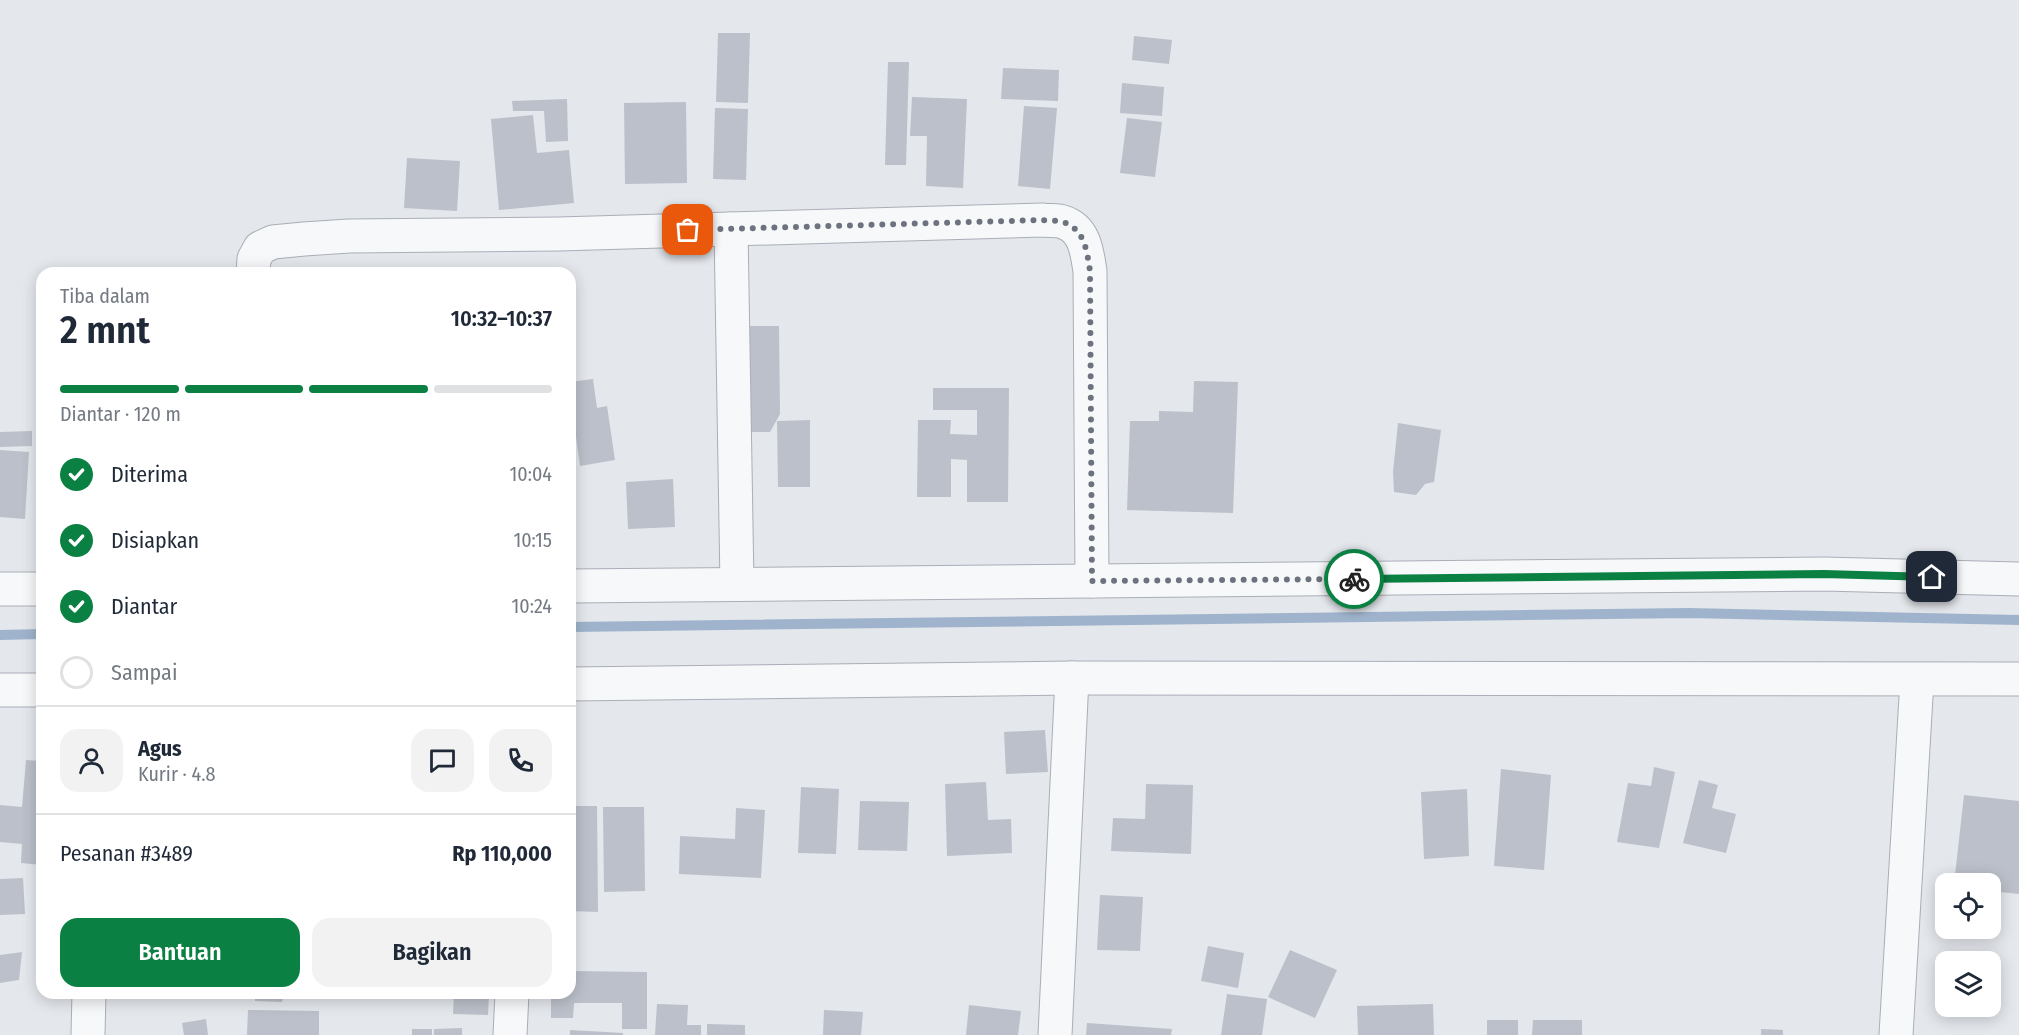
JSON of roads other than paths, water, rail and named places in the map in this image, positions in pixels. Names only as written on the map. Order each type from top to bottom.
[{"type":"street","points":[[253,267],[254,259],[260,248],[273,242],[304,238],[559,234],[1043,220],[1063,222],[1078,231],[1086,247],[1090,271],[1092,581]]},
{"type":"street","points":[[731,229],[737,584]]},
{"type":"street","points":[[576,586],[1824,574],[2019,579]]},
{"type":"street","points":[[0,589],[36,590]]},
{"type":"street","points":[[1055,1035],[1072,678]]},
{"type":"street","points":[[576,684],[1072,678],[2019,680]]},
{"type":"street","points":[[1896,1035],[1917,680]]},
{"type":"street","points":[[0,690],[36,690]]},
{"type":"street","points":[[88,1035],[89,999]]},
{"type":"street","points":[[510,1035],[512,999]]},
{"type":"waterway","points":[[576,627],[1689,613],[2019,620]]},
{"type":"waterway","points":[[0,635],[36,634]]}]
